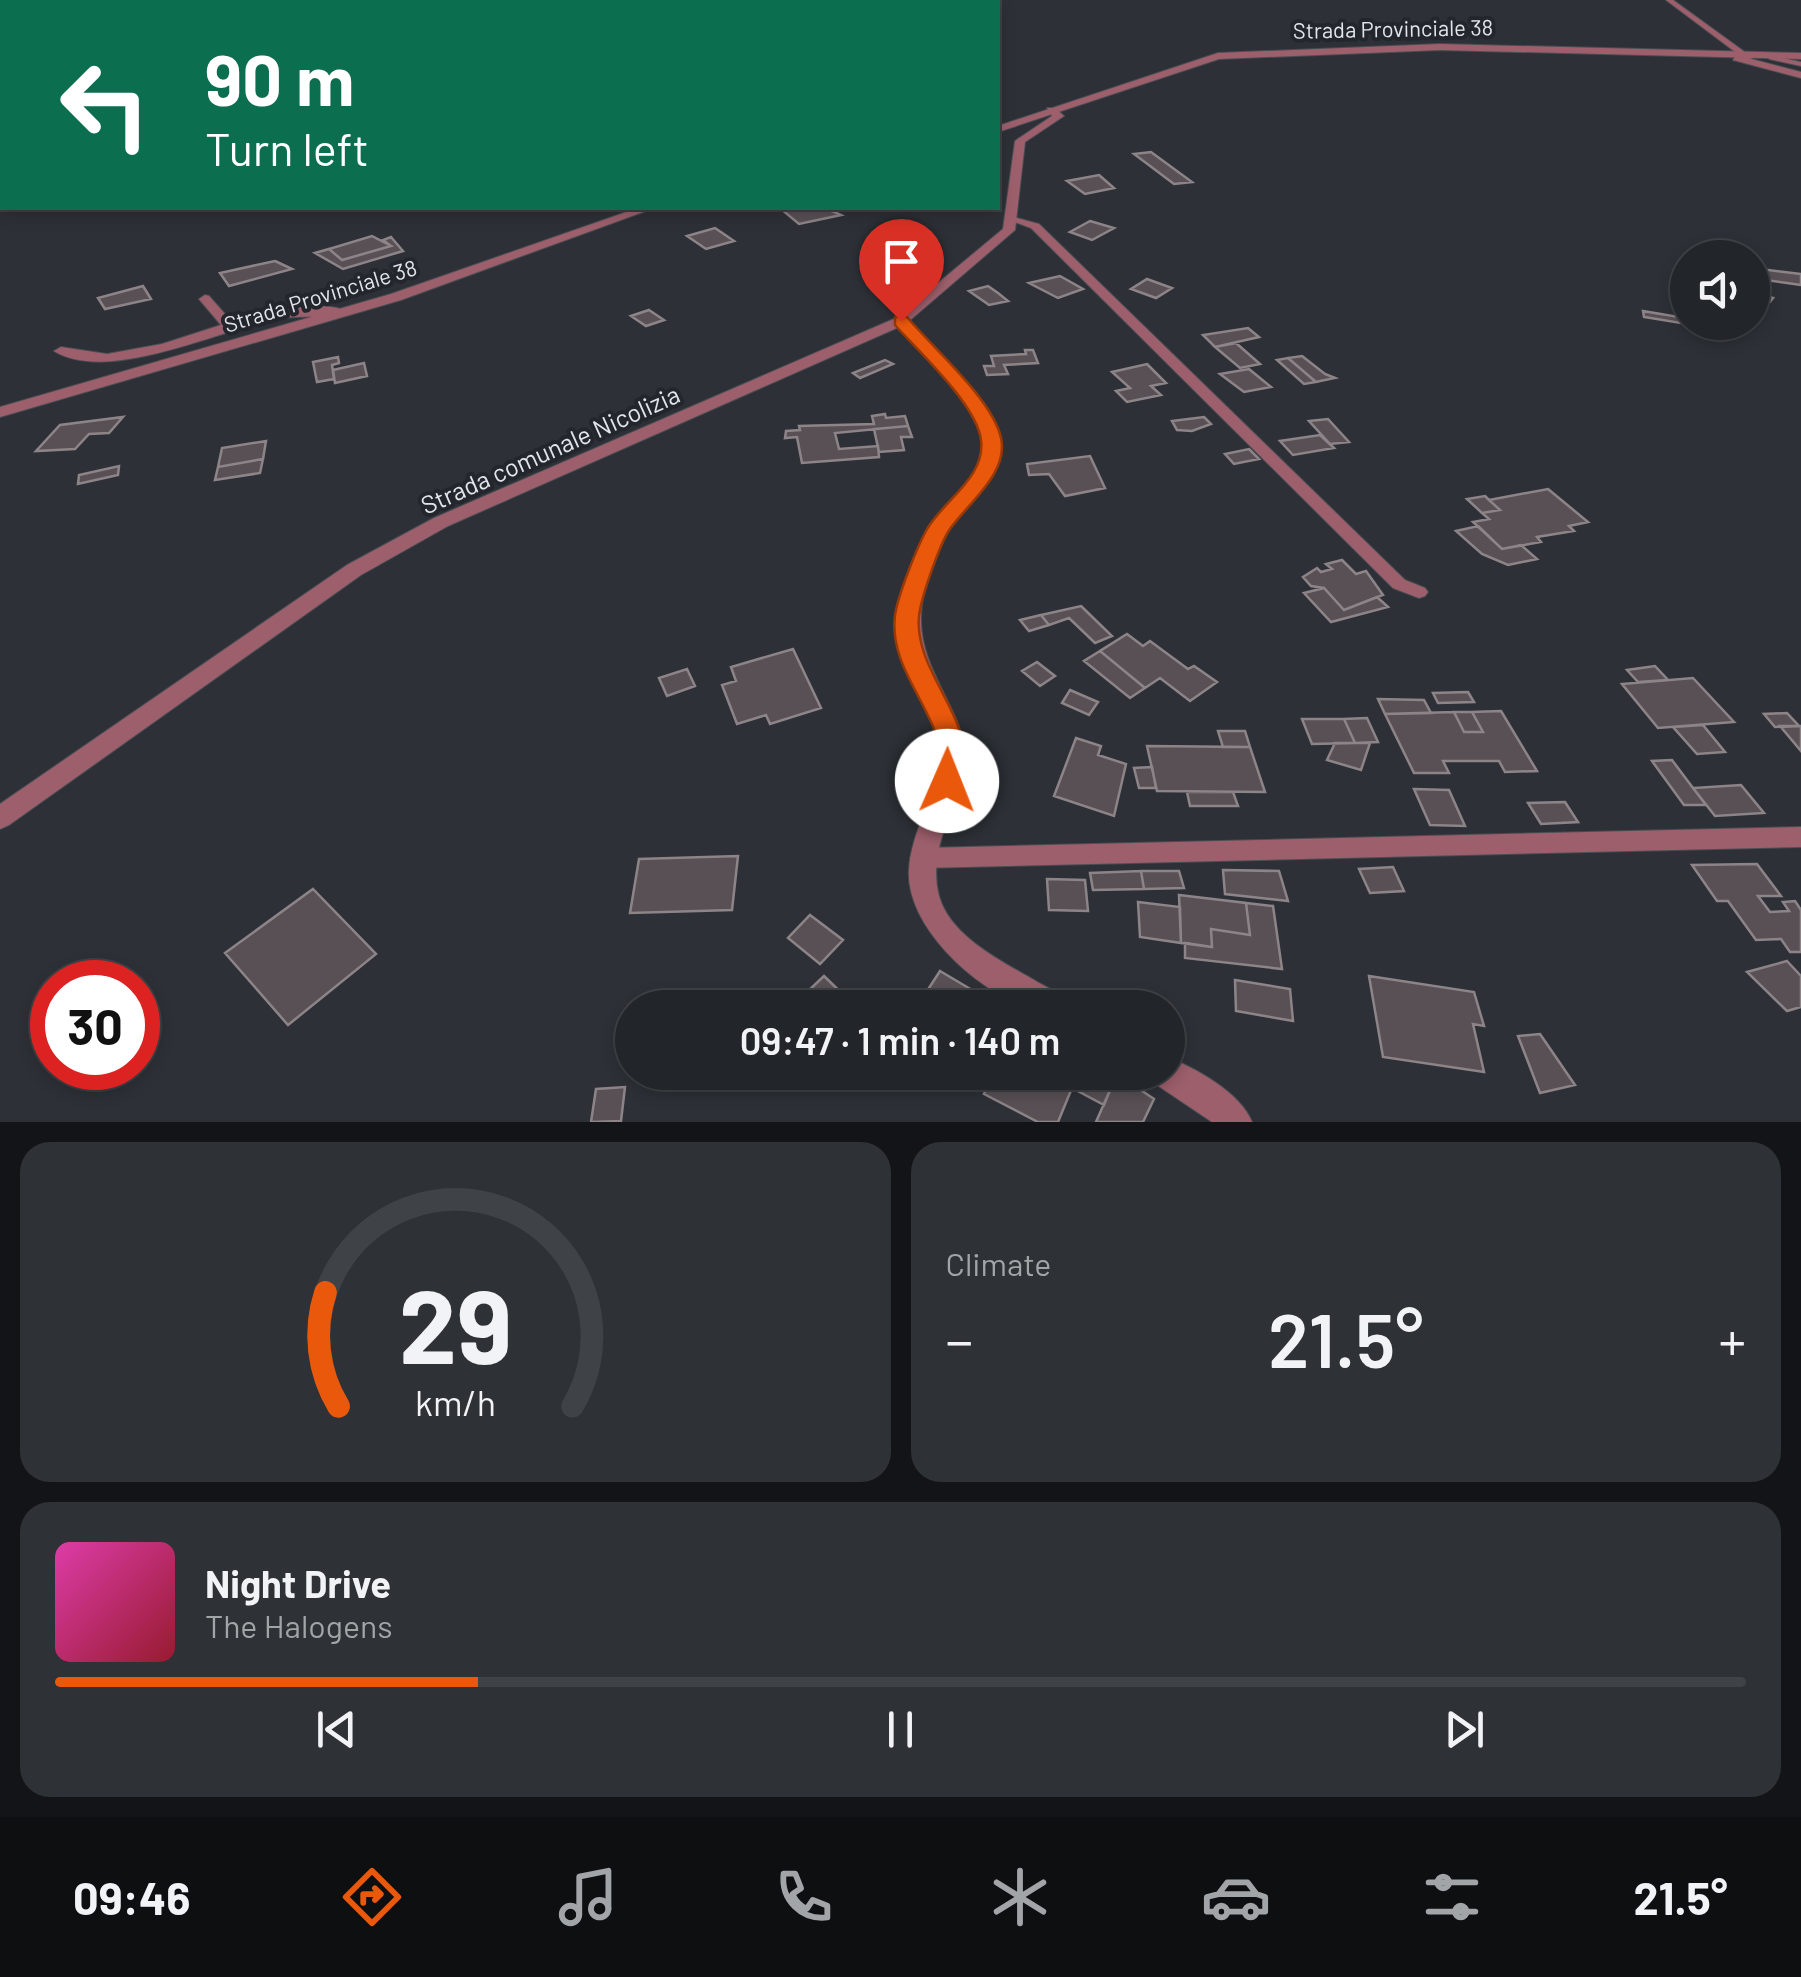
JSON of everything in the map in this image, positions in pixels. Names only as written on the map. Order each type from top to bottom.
[{"type":"street","name":"Strada Provinciale 38","points":[[1000,128],[1191,62],[1258,52],[1440,47],[1801,60]]},
{"type":"street","points":[[1736,58],[1801,75]]},
{"type":"street","points":[[1013,218],[1020,140],[1059,116],[1052,110]]},
{"type":"street","name":"Strada Provinciale 38","points":[[0,412],[346,313],[642,210]]},
{"type":"street","name":"Strada comunale Nicolizia","points":[[0,818],[371,560],[441,522],[901,321],[989,251],[1009,230],[1013,218]]},
{"type":"street","points":[[901,321],[980,412],[991,438],[992,458],[937,530],[907,616],[914,663],[952,740],[947,781],[922,858],[923,889],[933,920],[973,960],[1024,990]]},
{"type":"street","points":[[1185,1084],[1236,1122]]},
{"type":"lane","points":[[1670,0],[1748,58]]},
{"type":"lane","points":[[1013,218],[1035,226],[1399,584],[1418,592]]},
{"type":"lane","points":[[205,299],[229,326]]},
{"type":"lane","points":[[60,351],[108,358],[229,326],[326,310],[346,313]]},
{"type":"lane","points":[[922,858],[1801,837]]},
{"type":"building","points":[[1151,152],[1192,182],[1174,184],[1134,154]]},
{"type":"building","points":[[1099,175],[1114,188],[1085,194],[1067,181]]},
{"type":"building","points":[[782,210],[830,210],[841,215],[799,224]]},
{"type":"building","points":[[1090,221],[1114,228],[1092,240],[1070,232]]},
{"type":"building","points":[[715,228],[734,241],[706,249],[687,236]]},
{"type":"building","points":[[372,236],[391,246],[342,260],[329,249]]},
{"type":"building","points":[[391,237],[403,251],[343,269],[315,253],[329,249],[342,260],[391,246],[383,240]]},
{"type":"building","points":[[275,261],[292,269],[229,286],[220,273]]},
{"type":"building","points":[[1770,270],[1801,274],[1801,285],[1770,281]]},
{"type":"building","points":[[1060,276],[1083,289],[1058,298],[1029,283]]},
{"type":"building","points":[[1147,279],[1172,288],[1156,298],[1131,289]]},
{"type":"building","points":[[143,286],[151,299],[105,309],[98,298]]},
{"type":"building","points":[[988,286],[1008,301],[989,305],[969,291]]},
{"type":"building","points":[[649,310],[664,320],[646,326],[631,316]]},
{"type":"building","points":[[1643,311],[1670,316],[1670,321],[1644,317]]},
{"type":"building","points":[[1248,328],[1259,337],[1215,347],[1203,335]]},
{"type":"building","points":[[1236,343],[1260,364],[1240,368],[1215,347]]},
{"type":"building","points":[[1025,350],[1033,350],[1038,363],[1004,365],[1008,374],[987,375],[984,366],[994,366],[991,356],[1026,354]]},
{"type":"building","points":[[1302,356],[1335,378],[1316,382],[1288,358]]},
{"type":"building","points":[[338,357],[339,363],[332,365],[334,379],[317,382],[313,362]]},
{"type":"building","points":[[1288,358],[1316,382],[1304,384],[1277,360]]},
{"type":"building","points":[[885,360],[893,364],[860,378],[853,373]]},
{"type":"building","points":[[364,363],[367,376],[335,383],[333,370]]},
{"type":"building","points":[[1147,364],[1166,383],[1151,386],[1161,395],[1127,402],[1116,391],[1130,388],[1112,372]]},
{"type":"building","points":[[1249,369],[1271,387],[1244,392],[1220,374]]},
{"type":"building","points":[[885,414],[886,418],[905,416],[908,426],[835,433],[839,449],[878,446],[879,457],[802,463],[797,437],[785,438],[786,431],[800,430],[799,426],[874,424],[872,416]]},
{"type":"building","points":[[123,417],[109,433],[89,434],[75,449],[36,451],[60,425]]},
{"type":"building","points":[[1204,417],[1211,424],[1192,431],[1177,430],[1172,421]]},
{"type":"building","points":[[1328,419],[1349,442],[1330,444],[1309,421]]},
{"type":"building","points":[[908,426],[912,437],[901,437],[904,450],[879,452],[874,429]]},
{"type":"building","points":[[1320,435],[1334,448],[1293,455],[1280,441]]},
{"type":"building","points":[[266,441],[263,459],[218,467],[222,448]]},
{"type":"building","points":[[1249,449],[1259,459],[1234,464],[1225,454]]},
{"type":"building","points":[[1090,456],[1105,488],[1065,496],[1049,474],[1029,475],[1027,464]]},
{"type":"building","points":[[263,459],[260,473],[215,480],[218,467]]},
{"type":"building","points":[[119,466],[118,475],[78,484],[79,475]]},
{"type":"building","points":[[1548,489],[1588,522],[1569,526],[1574,531],[1537,537],[1541,542],[1502,549],[1473,522],[1489,519],[1482,513],[1500,510],[1489,500]]},
{"type":"building","points":[[1485,496],[1500,510],[1482,513],[1467,499]]},
{"type":"building","points":[[1478,526],[1502,549],[1521,545],[1537,559],[1508,565],[1482,554],[1456,531]]},
{"type":"building","points":[[1342,560],[1356,574],[1366,571],[1383,595],[1344,610],[1324,588],[1311,586],[1303,577],[1317,568],[1321,572],[1332,569],[1326,564]]},
{"type":"building","points":[[1324,588],[1344,610],[1377,597],[1388,607],[1331,622],[1304,593]]},
{"type":"building","points":[[1081,606],[1112,636],[1095,643],[1069,618],[1049,625],[1041,615]]},
{"type":"building","points":[[1041,615],[1049,625],[1029,631],[1020,620]]},
{"type":"building","points":[[1127,634],[1143,646],[1150,641],[1188,669],[1194,666],[1217,682],[1190,701],[1160,678],[1145,688],[1100,651]]},
{"type":"building","points":[[793,649],[821,708],[770,724],[766,715],[737,724],[722,685],[736,681],[731,667]]},
{"type":"building","points":[[1100,651],[1145,688],[1130,698],[1084,661]]},
{"type":"building","points":[[1037,662],[1055,676],[1040,686],[1022,671]]},
{"type":"building","points":[[1655,666],[1668,680],[1638,682],[1627,670]]},
{"type":"building","points":[[687,669],[695,686],[667,696],[659,678]]},
{"type":"building","points":[[1693,678],[1734,722],[1658,728],[1622,684]]},
{"type":"building","points":[[1070,690],[1098,702],[1089,715],[1062,703]]},
{"type":"building","points":[[1468,692],[1474,702],[1438,703],[1433,693]]},
{"type":"building","points":[[1378,699],[1424,700],[1431,713],[1385,714]]},
{"type":"building","points":[[1501,711],[1537,771],[1505,772],[1499,761],[1443,761],[1449,773],[1414,773],[1385,714],[1454,712],[1464,732],[1483,732],[1472,712]]},
{"type":"building","points":[[1454,712],[1472,712],[1483,732],[1464,732]]},
{"type":"building","points":[[1787,713],[1799,726],[1775,727],[1764,714]]},
{"type":"building","points":[[1367,718],[1378,742],[1355,743],[1344,719]]},
{"type":"building","points":[[1302,719],[1344,719],[1355,743],[1312,744]]},
{"type":"building","points":[[1703,725],[1725,752],[1697,754],[1673,727]]},
{"type":"building","points":[[1780,726],[1801,726],[1801,751]]},
{"type":"building","points":[[1218,731],[1245,731],[1250,747],[1223,747]]},
{"type":"building","points":[[1076,738],[1101,746],[1098,755],[1126,764],[1114,816],[1054,796]]},
{"type":"building","points":[[1335,743],[1370,743],[1361,770],[1327,760]]},
{"type":"building","points":[[1147,746],[1250,747],[1265,792],[1157,791]]},
{"type":"building","points":[[1672,760],[1706,805],[1684,805],[1652,761]]},
{"type":"building","points":[[1152,767],[1156,788],[1139,788],[1134,768]]},
{"type":"building","points":[[1741,785],[1764,813],[1715,816],[1693,788]]},
{"type":"building","points":[[1414,789],[1449,790],[1465,826],[1430,825]]},
{"type":"building","points":[[1187,792],[1233,792],[1238,806],[1190,806]]},
{"type":"building","points":[[1565,802],[1578,822],[1541,824],[1528,803]]},
{"type":"building","points":[[738,856],[732,910],[630,913],[639,859]]},
{"type":"building","points":[[1757,864],[1781,896],[1758,896],[1770,912],[1789,911],[1783,902],[1795,901],[1801,910],[1801,952],[1790,952],[1781,939],[1756,940],[1728,901],[1717,901],[1692,865]]},
{"type":"building","points":[[1393,867],[1404,891],[1370,893],[1359,869]]},
{"type":"building","points":[[1223,870],[1279,871],[1288,901],[1225,894]]},
{"type":"building","points":[[1141,871],[1144,889],[1093,890],[1090,873]]},
{"type":"building","points":[[1141,871],[1179,871],[1184,888],[1144,889]]},
{"type":"building","points":[[1047,879],[1085,880],[1088,911],[1049,910]]},
{"type":"building","points":[[313,889],[376,954],[288,1025],[225,953]]},
{"type":"building","points":[[1179,895],[1246,903],[1250,935],[1211,929],[1212,947],[1181,943]]},
{"type":"building","points":[[1138,902],[1180,907],[1181,943],[1140,937]]},
{"type":"building","points":[[1246,903],[1273,906],[1282,969],[1185,958],[1185,943],[1212,947],[1211,929],[1250,935]]},
{"type":"building","points":[[810,915],[843,940],[820,964],[788,938]]},
{"type":"building","points":[[1787,961],[1801,976],[1801,1007],[1787,1011],[1747,972]]},
{"type":"building","points":[[940,971],[972,990],[928,990]]},
{"type":"building","points":[[824,976],[838,990],[809,990]]},
{"type":"building","points":[[1369,976],[1474,992],[1484,1026],[1473,1024],[1484,1072],[1383,1057]]},
{"type":"building","points":[[1235,980],[1290,989],[1293,1021],[1236,1011]]},
{"type":"building","points":[[1540,1034],[1575,1085],[1540,1093],[1518,1036]]},
{"type":"building","points":[[596,1089],[625,1090],[621,1121],[591,1122]]},
{"type":"building","points":[[986,1090],[1071,1090],[1058,1122],[1038,1122],[984,1094]]},
{"type":"building","points":[[1076,1090],[1110,1090],[1104,1105]]},
{"type":"building","points":[[1110,1090],[1141,1090],[1154,1099],[1143,1122],[1096,1122]]},
{"type":"route","points":[[901,321],[952,385],[980,412],[991,438],[992,458],[937,530],[916,581],[907,616],[914,663],[952,740],[947,781]]}]
